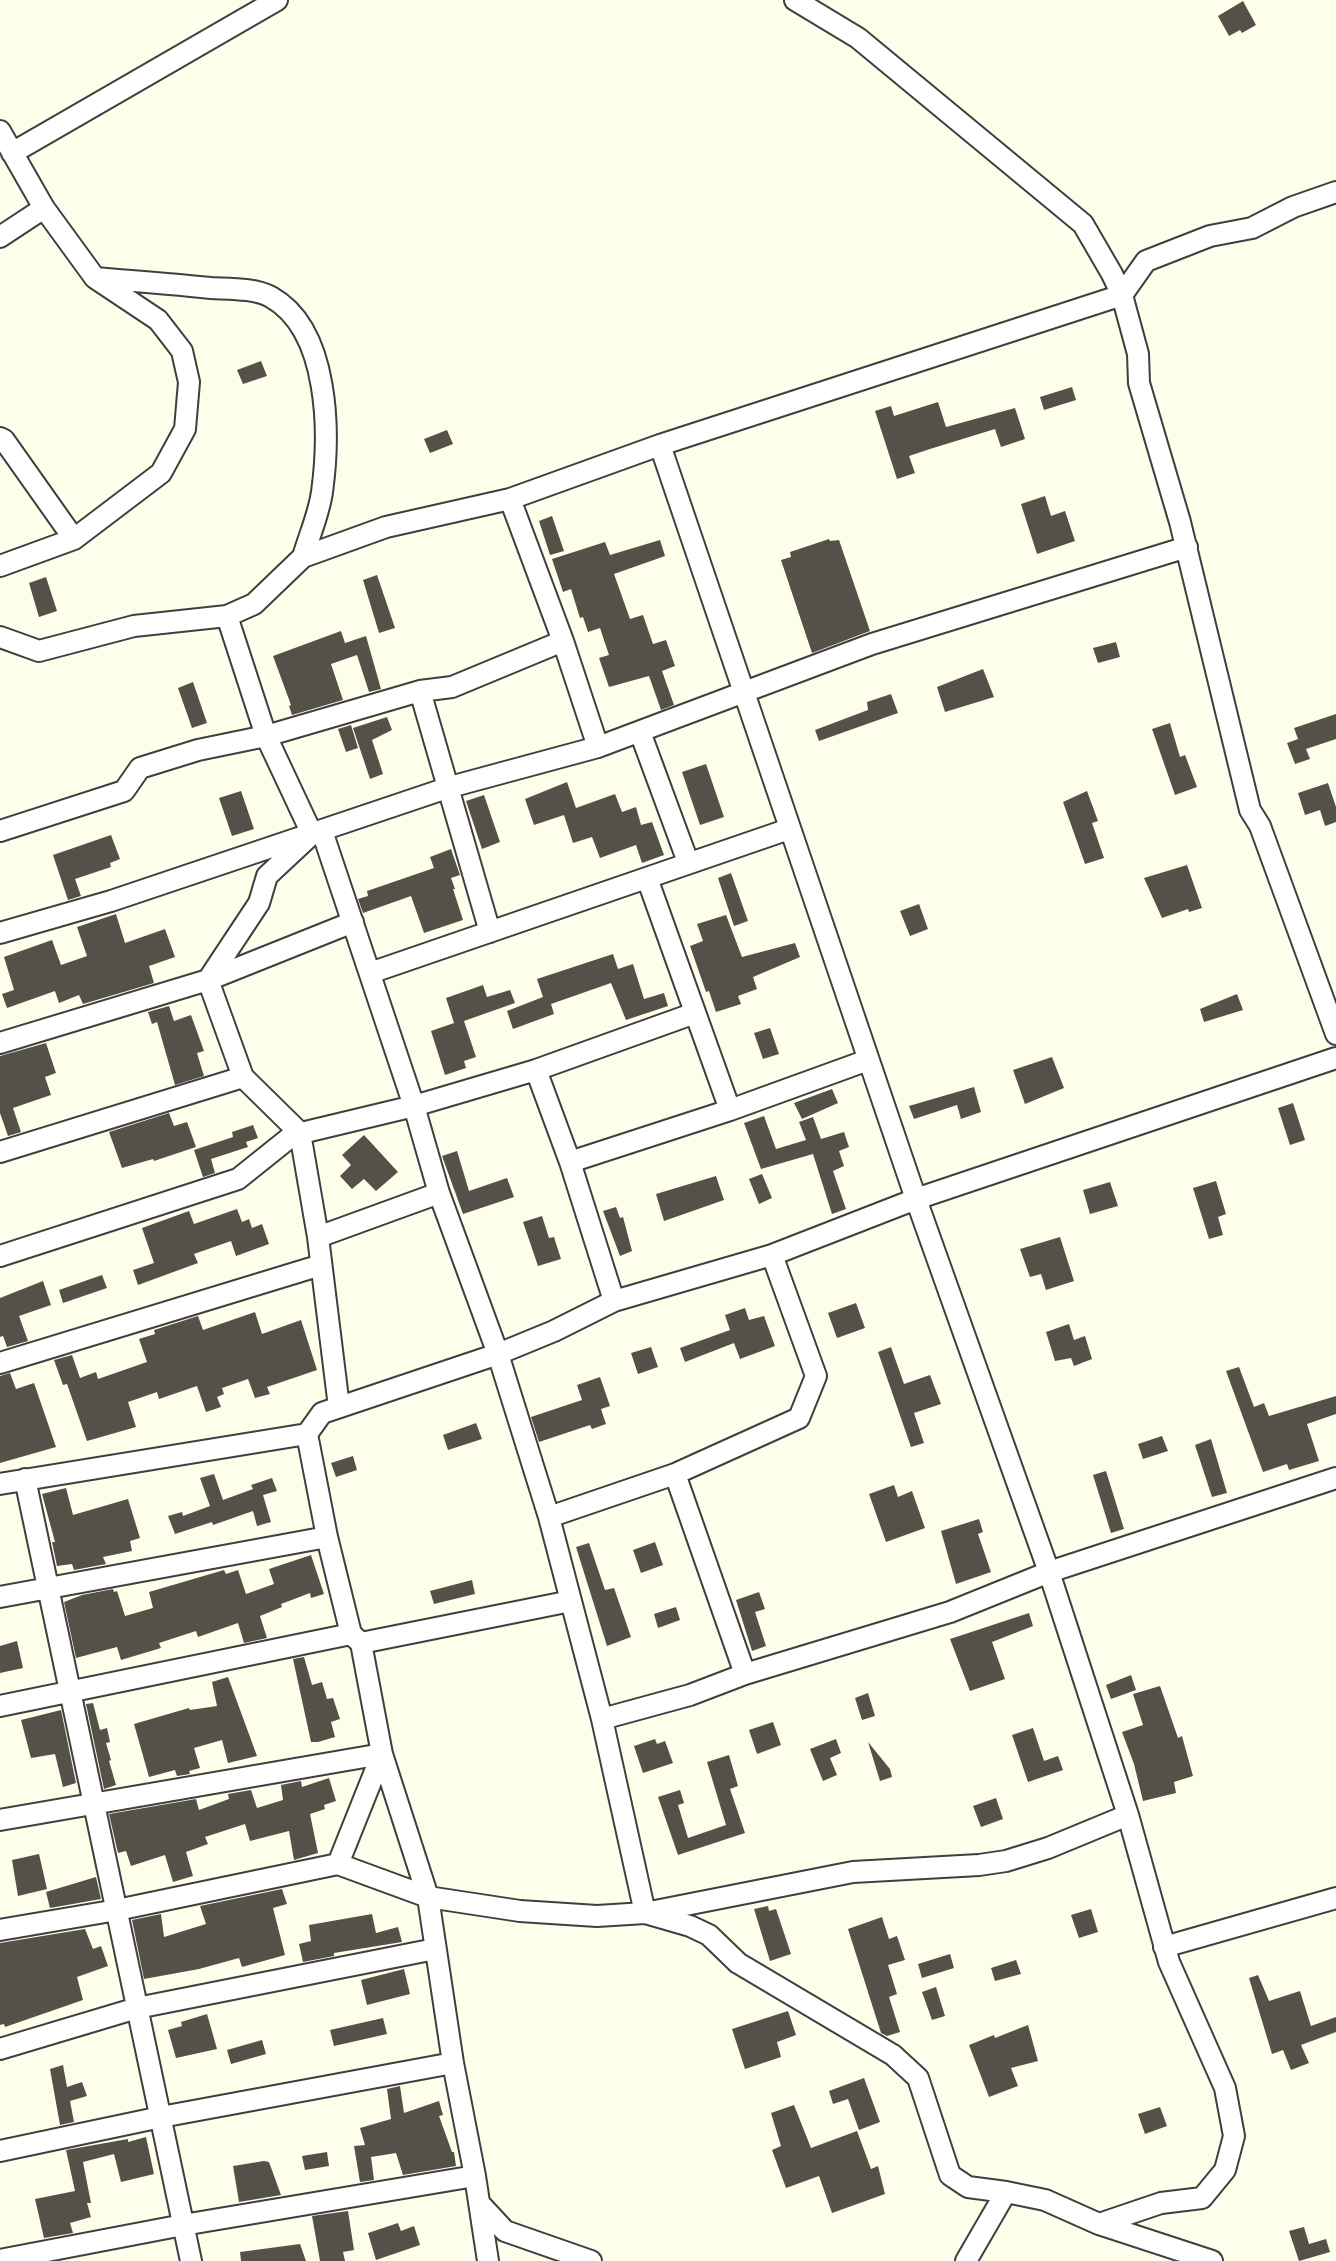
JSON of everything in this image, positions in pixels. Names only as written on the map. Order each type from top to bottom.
[{"type":"street","points":[[12,153],[277,0]]},
{"type":"street","points":[[795,0],[858,38],[1083,224],[1122,295],[1138,354],[1139,383],[1187,547],[1250,810],[1260,826],[1336,1034]]},
{"type":"street","points":[[0,131],[44,208],[95,278],[158,320],[182,351],[189,382],[185,429],[161,473],[74,539],[0,566]]},
{"type":"street","points":[[0,637],[39,651],[134,626],[227,616],[254,604],[303,557],[386,527],[510,499],[660,445],[1122,295],[1146,261],[1210,236],[1252,228],[1293,207],[1336,192]]},
{"type":"street","points":[[0,237],[44,208]]},
{"type":"street","points":[[95,278],[239,290],[270,296],[295,318],[312,346],[323,392],[327,446],[322,496],[303,557]]},
{"type":"street","points":[[0,438],[74,539]]},
{"type":"street","points":[[660,445],[868,1060],[1049,1572],[1128,1815],[1169,1962],[1225,2088],[1234,2136],[1225,2170],[1202,2198],[1161,2203],[1099,2224]]},
{"type":"street","points":[[510,499],[563,641],[598,747]]},
{"type":"street","points":[[0,933],[111,901],[450,787],[598,747],[872,644],[1187,547]]},
{"type":"street","points":[[227,616],[266,736],[317,832],[353,922],[414,1106],[439,1193],[498,1354],[549,1517],[602,1719],[645,1913]]},
{"type":"street","points":[[0,831],[124,791],[140,768],[198,750],[266,736],[420,691],[452,687],[563,641]]},
{"type":"street","points":[[420,691],[490,932]]},
{"type":"street","points":[[640,732],[688,862]]},
{"type":"street","points":[[370,973],[789,829]]},
{"type":"street","points":[[208,980],[259,903],[267,876],[317,832]]},
{"type":"street","points":[[647,878],[730,1110]]},
{"type":"street","points":[[0,1043],[208,980],[353,922]]},
{"type":"street","points":[[208,980],[243,1077],[300,1133],[318,1237],[339,1407]]},
{"type":"street","points":[[0,1256],[238,1179],[293,1135],[414,1106],[536,1070],[695,1013]]},
{"type":"street","points":[[0,1484],[307,1434],[322,1413],[498,1354],[614,1301],[772,1255],[916,1199],[1336,1058]]},
{"type":"street","points":[[570,1162],[730,1110],[868,1060]]},
{"type":"street","points":[[536,1070],[570,1162],[614,1301]]},
{"type":"street","points":[[0,1152],[243,1077]]},
{"type":"street","points":[[318,1237],[439,1193]]},
{"type":"street","points":[[549,1517],[675,1474],[799,1418],[816,1376],[772,1255]]},
{"type":"street","points":[[0,1363],[321,1265]]},
{"type":"street","points":[[307,1434],[327,1537],[356,1638],[382,1754],[428,1897],[488,2261]]},
{"type":"street","points":[[675,1474],[745,1674]]},
{"type":"street","points":[[602,1719],[690,1695],[745,1674],[950,1612],[1049,1572],[1336,1478]]},
{"type":"street","points":[[25,1479],[191,2261]]},
{"type":"street","points":[[0,1597],[327,1537]]},
{"type":"street","points":[[0,1706],[356,1638],[571,1601]]},
{"type":"street","points":[[0,1820],[382,1754]]},
{"type":"street","points":[[338,1864],[382,1754]]},
{"type":"street","points":[[0,1930],[117,1910],[338,1864],[428,1897],[520,1911],[597,1916],[645,1913],[853,1872],[1006,1861],[1048,1848],[1128,1815]]},
{"type":"street","points":[[1164,1947],[1336,1898]]},
{"type":"street","points":[[645,1913],[709,1935],[738,1963],[893,2055],[918,2078],[950,2175],[968,2187],[1045,2200],[1099,2224],[1212,2261]]},
{"type":"street","points":[[0,2049],[137,2008],[435,1949]]},
{"type":"street","points":[[0,2151],[161,2117],[453,2063]]},
{"type":"street","points":[[0,2260],[183,2225],[475,2176]]},
{"type":"street","points":[[966,2261],[1006,2192]]},
{"type":"street","points":[[479,2203],[505,2231],[591,2261]]},
{"type":"building","points":[[1243,1],[1256,25],[1229,36],[1218,16]]},
{"type":"building","points":[[261,361],[267,376],[243,384],[237,370]]},
{"type":"building","points":[[1072,387],[1076,400],[1044,410],[1040,397]]},
{"type":"building","points":[[938,402],[946,427],[1015,408],[1025,439],[1001,447],[995,429],[930,449],[909,456],[915,473],[897,479],[875,411],[891,406],[894,416]]},
{"type":"building","points":[[447,430],[453,444],[430,453],[424,439]]},
{"type":"building","points":[[1045,496],[1051,516],[1065,511],[1075,541],[1037,554],[1021,504]]},
{"type":"building","points":[[552,516],[564,551],[550,555],[539,521]]},
{"type":"building","points":[[829,539],[839,540],[870,631],[812,653],[781,560],[791,557],[790,552]]},
{"type":"building","points":[[660,540],[665,556],[614,574],[630,619],[643,615],[653,644],[666,640],[675,666],[662,671],[674,705],[661,710],[649,676],[609,687],[599,658],[609,655],[600,628],[588,632],[571,589],[563,592],[552,559],[605,542],[610,555]]},
{"type":"building","points":[[377,575],[395,628],[379,633],[363,580]]},
{"type":"building","points":[[46,577],[57,611],[39,617],[29,583]]},
{"type":"building","points":[[341,631],[345,643],[366,636],[381,689],[369,692],[357,655],[331,664],[343,700],[292,715],[273,656]]},
{"type":"building","points":[[1116,642],[1120,657],[1098,663],[1093,648]]},
{"type":"building","points":[[983,669],[994,697],[945,712],[937,687]]},
{"type":"building","points":[[193,682],[207,723],[192,728],[178,688]]},
{"type":"building","points":[[891,694],[898,713],[819,741],[815,730],[868,710],[867,702]]},
{"type":"building","points":[[1336,714],[1336,739],[1306,749],[1310,759],[1295,764],[1287,743],[1298,739],[1294,728]]},
{"type":"building","points":[[387,717],[392,730],[372,740],[383,774],[370,779],[353,728]]},
{"type":"building","points":[[1170,723],[1180,757],[1185,755],[1197,787],[1175,795],[1152,729]]},
{"type":"building","points":[[351,725],[358,748],[346,752],[338,729]]},
{"type":"building","points":[[706,764],[724,817],[700,825],[682,772]]},
{"type":"building","points":[[567,782],[576,808],[615,794],[622,812],[636,807],[641,825],[652,822],[664,855],[642,863],[636,845],[600,858],[592,837],[573,843],[564,815],[534,825],[525,799]]},
{"type":"building","points":[[1328,783],[1336,807],[1336,822],[1325,826],[1320,810],[1305,815],[1298,793]]},
{"type":"building","points":[[241,791],[254,829],[232,836],[219,798]]},
{"type":"building","points":[[1087,791],[1098,821],[1092,823],[1104,858],[1085,864],[1063,802]]},
{"type":"building","points":[[484,795],[500,842],[482,849],[466,801]]},
{"type":"building","points":[[111,835],[120,859],[110,863],[111,867],[75,879],[81,896],[68,900],[53,855]]},
{"type":"building","points":[[451,849],[460,875],[451,878],[463,920],[424,933],[411,896],[363,913],[358,899],[368,896],[367,891],[434,868],[430,857]]},
{"type":"building","points":[[1187,865],[1202,908],[1189,912],[1188,909],[1162,918],[1144,878]]},
{"type":"building","points":[[731,873],[748,921],[734,926],[718,878]]},
{"type":"building","points":[[919,904],[928,929],[910,936],[900,911]]},
{"type":"building","points":[[116,914],[125,943],[165,929],[175,957],[149,966],[154,983],[83,1004],[79,995],[59,1003],[55,991],[7,1008],[2,994],[14,990],[4,957],[52,940],[61,965],[87,956],[77,927]]},
{"type":"building","points":[[726,915],[742,957],[795,943],[800,957],[753,977],[757,989],[738,996],[741,1004],[716,1012],[690,946],[703,941],[697,924]]},
{"type":"building","points":[[613,954],[618,969],[633,964],[644,999],[664,993],[668,1006],[626,1020],[611,983],[551,1004],[554,1014],[513,1029],[507,1011],[543,997],[537,979]]},
{"type":"building","points":[[483,985],[487,997],[510,990],[515,1003],[464,1021],[476,1057],[464,1061],[466,1068],[445,1075],[431,1031],[454,1023],[446,998]]},
{"type":"building","points":[[1237,994],[1243,1010],[1204,1022],[1200,1009]]},
{"type":"building","points":[[169,1006],[174,1021],[191,1015],[204,1051],[197,1053],[204,1076],[175,1085],[157,1022],[152,1024],[148,1012]]},
{"type":"building","points":[[770,1028],[779,1054],[763,1059],[754,1033]]},
{"type":"building","points":[[46,1043],[56,1073],[45,1077],[51,1095],[13,1108],[21,1132],[8,1136],[0,1113],[0,1056]]},
{"type":"building","points":[[1052,1057],[1064,1088],[1025,1104],[1013,1070]]},
{"type":"building","points":[[974,1087],[981,1112],[961,1119],[957,1105],[914,1119],[909,1106]]},
{"type":"building","points":[[832,1089],[838,1103],[802,1119],[794,1103]]},
{"type":"building","points":[[1293,1103],[1305,1140],[1290,1145],[1278,1108]]},
{"type":"building","points":[[169,1113],[174,1126],[187,1122],[196,1147],[122,1168],[109,1132]]},
{"type":"building","points":[[764,1116],[776,1149],[806,1140],[799,1122],[813,1117],[821,1139],[844,1132],[849,1147],[839,1151],[844,1166],[833,1171],[846,1209],[832,1214],[813,1154],[761,1169],[744,1123]]},
{"type":"building","points":[[253,1125],[258,1138],[246,1142],[248,1147],[211,1159],[215,1173],[203,1177],[194,1150],[233,1137],[232,1132]]},
{"type":"building","points":[[364,1135],[398,1172],[376,1191],[364,1179],[352,1189],[340,1176],[351,1165],[342,1155]]},
{"type":"building","points":[[457,1151],[469,1191],[507,1178],[514,1197],[463,1214],[442,1156]]},
{"type":"building","points":[[762,1174],[772,1198],[759,1204],[749,1179]]},
{"type":"building","points":[[716,1176],[724,1200],[664,1221],[656,1194]]},
{"type":"building","points":[[1216,1181],[1226,1214],[1218,1217],[1223,1235],[1209,1239],[1193,1188]]},
{"type":"building","points":[[1110,1182],[1118,1206],[1090,1214],[1083,1190]]},
{"type":"building","points":[[616,1207],[620,1218],[623,1217],[632,1251],[620,1256],[603,1211]]},
{"type":"building","points":[[237,1209],[242,1222],[249,1219],[252,1228],[262,1224],[269,1244],[236,1256],[231,1241],[194,1254],[198,1263],[138,1285],[133,1270],[154,1263],[142,1228],[189,1211],[194,1224]]},
{"type":"building","points":[[542,1216],[549,1238],[554,1237],[561,1259],[538,1266],[523,1222]]},
{"type":"building","points":[[1060,1237],[1074,1281],[1046,1290],[1041,1274],[1030,1277],[1020,1249]]},
{"type":"building","points":[[102,1275],[107,1288],[63,1303],[59,1290]]},
{"type":"building","points":[[43,1281],[51,1305],[19,1316],[28,1341],[7,1347],[3,1336],[0,1337],[0,1298]]},
{"type":"building","points":[[856,1303],[865,1328],[837,1338],[828,1313]]},
{"type":"building","points":[[745,1308],[749,1320],[764,1316],[775,1346],[740,1359],[734,1343],[685,1362],[680,1348],[730,1330],[725,1315]]},
{"type":"building","points":[[255,1312],[262,1334],[301,1320],[317,1370],[267,1387],[270,1394],[255,1398],[248,1379],[222,1388],[224,1394],[217,1397],[221,1407],[206,1412],[197,1386],[159,1399],[157,1392],[128,1402],[136,1427],[87,1441],[67,1384],[63,1385],[54,1360],[72,1355],[80,1378],[96,1372],[98,1379],[147,1362],[139,1339],[155,1334],[154,1330],[198,1316],[203,1330]]},
{"type":"building","points":[[1069,1324],[1074,1340],[1085,1336],[1092,1359],[1074,1366],[1071,1358],[1055,1361],[1046,1332]]},
{"type":"building","points":[[651,1347],[658,1367],[638,1374],[631,1353]]},
{"type":"building","points":[[891,1347],[904,1384],[930,1375],[941,1404],[914,1413],[924,1443],[911,1447],[878,1352]]},
{"type":"building","points":[[1239,1367],[1254,1407],[1264,1403],[1269,1416],[1336,1396],[1336,1414],[1307,1424],[1319,1461],[1289,1470],[1287,1464],[1263,1472],[1226,1371]]},
{"type":"building","points":[[10,1373],[16,1389],[34,1383],[56,1447],[0,1463],[0,1376]]},
{"type":"building","points":[[600,1377],[610,1406],[601,1409],[606,1424],[592,1429],[590,1425],[539,1442],[531,1417],[582,1400],[577,1385]]},
{"type":"building","points":[[476,1423],[482,1439],[448,1450],[443,1435]]},
{"type":"building","points":[[1162,1436],[1168,1451],[1143,1459],[1138,1444]]},
{"type":"building","points":[[1211,1439],[1227,1493],[1212,1497],[1195,1445]]},
{"type":"building","points":[[353,1456],[357,1470],[336,1477],[331,1463]]},
{"type":"building","points":[[1106,1471],[1124,1529],[1111,1533],[1093,1475]]},
{"type":"building","points":[[214,1474],[223,1500],[272,1478],[277,1491],[263,1495],[271,1522],[257,1526],[253,1511],[175,1534],[168,1516],[182,1512],[183,1516],[210,1506],[200,1478]]},
{"type":"building","points":[[894,1485],[898,1497],[912,1491],[925,1528],[886,1542],[869,1494]]},
{"type":"building","points":[[66,1488],[73,1515],[128,1499],[140,1538],[130,1541],[132,1551],[103,1557],[106,1564],[74,1570],[72,1564],[57,1566],[52,1542],[55,1542],[42,1494]]},
{"type":"building","points":[[979,1519],[983,1532],[978,1534],[991,1572],[956,1584],[941,1531]]},
{"type":"building","points":[[655,1542],[663,1565],[641,1573],[633,1550]]},
{"type":"building","points":[[589,1543],[605,1590],[614,1588],[631,1637],[607,1646],[576,1547]]},
{"type":"building","points":[[311,1555],[324,1594],[311,1598],[310,1593],[260,1616],[267,1638],[244,1643],[238,1623],[198,1637],[196,1631],[159,1643],[161,1648],[121,1660],[117,1647],[76,1658],[64,1602],[113,1589],[117,1591],[125,1616],[153,1608],[149,1592],[224,1570],[226,1574],[238,1570],[246,1594],[274,1584],[269,1569]]},
{"type":"building","points":[[472,1580],[475,1594],[434,1604],[430,1591]]},
{"type":"building","points":[[759,1592],[765,1609],[755,1612],[766,1646],[752,1651],[736,1600]]},
{"type":"building","points":[[676,1607],[680,1620],[658,1628],[654,1614]]},
{"type":"building","points":[[1029,1613],[1033,1626],[992,1642],[1005,1679],[970,1691],[950,1639]]},
{"type":"building","points":[[17,1641],[23,1668],[0,1673],[0,1646]]},
{"type":"building","points":[[304,1657],[312,1685],[322,1682],[327,1699],[333,1698],[340,1719],[331,1722],[335,1737],[318,1742],[311,1742],[293,1659]]},
{"type":"building","points":[[1131,1675],[1136,1690],[1111,1699],[1106,1685]]},
{"type":"building","points":[[228,1677],[257,1756],[228,1763],[222,1740],[194,1748],[200,1768],[189,1771],[190,1774],[177,1776],[175,1770],[149,1777],[134,1724],[189,1708],[217,1706],[212,1682]]},
{"type":"building","points":[[1160,1686],[1178,1738],[1182,1736],[1193,1776],[1174,1782],[1176,1793],[1143,1801],[1122,1732],[1143,1725],[1133,1694]]},
{"type":"building","points":[[868,1693],[875,1716],[862,1720],[855,1698]]},
{"type":"building","points":[[93,1703],[100,1730],[107,1728],[110,1742],[106,1743],[116,1785],[104,1789],[86,1704]]},
{"type":"building","points":[[61,1710],[76,1783],[63,1787],[55,1754],[31,1758],[21,1720]]},
{"type":"building","points":[[773,1722],[781,1745],[757,1754],[749,1730]]},
{"type":"building","points":[[1033,1728],[1044,1761],[1058,1756],[1063,1770],[1028,1782],[1012,1735]]},
{"type":"building","points":[[655,1739],[657,1744],[665,1741],[673,1763],[643,1773],[634,1746]]},
{"type":"building","points":[[836,1739],[841,1753],[830,1758],[837,1775],[823,1781],[810,1749]]},
{"type":"building","points":[[868,1742],[890,1769],[892,1777],[880,1781]]},
{"type":"building","points":[[729,1755],[738,1786],[730,1789],[745,1833],[678,1855],[658,1797],[680,1790],[684,1803],[678,1805],[688,1838],[726,1825],[707,1762]]},
{"type":"building","points":[[329,1778],[336,1801],[310,1814],[318,1853],[294,1860],[289,1831],[250,1841],[245,1824],[205,1837],[208,1844],[186,1852],[193,1876],[173,1882],[165,1855],[131,1866],[126,1851],[118,1853],[109,1814],[196,1799],[199,1810],[229,1799],[228,1794],[251,1790],[257,1808],[283,1800],[281,1785],[301,1781],[302,1787]]},
{"type":"building","points":[[996,1798],[1003,1819],[981,1827],[973,1806]]},
{"type":"building","points":[[39,1854],[47,1889],[18,1896],[12,1860]]},
{"type":"building","points":[[96,1877],[101,1899],[50,1908],[46,1892]]},
{"type":"building","points":[[282,1889],[287,1904],[273,1908],[285,1955],[242,1967],[239,1958],[144,1979],[132,1920],[161,1914],[164,1937],[206,1924],[200,1906]]},
{"type":"building","points":[[768,1906],[769,1911],[776,1909],[791,1954],[770,1961],[754,1909]]},
{"type":"building","points":[[1091,1909],[1098,1932],[1079,1938],[1071,1915]]},
{"type":"building","points":[[372,1914],[376,1933],[398,1927],[402,1942],[334,1953],[334,1956],[303,1962],[299,1944],[311,1941],[309,1925]]},
{"type":"building","points":[[882,1917],[889,1939],[897,1936],[905,1960],[888,1965],[897,1994],[889,1997],[900,2032],[887,2036],[881,2033],[848,1929]]},
{"type":"building","points":[[85,1929],[93,1949],[101,1946],[108,1966],[77,1977],[83,2000],[5,2027],[4,2024],[0,2025],[0,1943]]},
{"type":"building","points":[[950,1954],[954,1968],[922,1978],[918,1964]]},
{"type":"building","points":[[1016,1960],[1021,1974],[995,1981],[991,1968]]},
{"type":"building","points":[[404,1969],[410,1994],[367,2005],[361,1980]]},
{"type":"building","points":[[1258,1975],[1269,2001],[1300,1991],[1311,2026],[1336,2017],[1336,2032],[1301,2045],[1309,2063],[1291,2070],[1283,2050],[1272,2054],[1249,1978]]},
{"type":"building","points":[[936,1987],[945,2016],[932,2020],[922,1992]]},
{"type":"building","points":[[788,2011],[796,2035],[777,2042],[781,2057],[745,2069],[732,2029]]},
{"type":"building","points":[[207,2014],[217,2049],[176,2058],[168,2030],[182,2026],[181,2022]]},
{"type":"building","points":[[383,2018],[387,2034],[334,2046],[330,2030]]},
{"type":"building","points":[[1028,2025],[1038,2061],[1011,2068],[1018,2086],[989,2097],[969,2045]]},
{"type":"building","points":[[262,2040],[266,2054],[231,2064],[227,2050]]},
{"type":"building","points":[[63,2065],[67,2087],[82,2082],[87,2096],[70,2101],[74,2122],[60,2125],[50,2069]]},
{"type":"building","points":[[864,2078],[880,2122],[859,2130],[848,2099],[833,2104],[829,2091]]},
{"type":"building","points":[[400,2086],[404,2113],[439,2101],[443,2115],[439,2116],[454,2152],[456,2166],[403,2175],[396,2153],[371,2157],[374,2180],[360,2182],[354,2146],[365,2145],[360,2128],[391,2119],[387,2089]]},
{"type":"building","points":[[794,2105],[811,2148],[857,2131],[871,2169],[878,2166],[885,2194],[832,2213],[819,2176],[786,2188],[772,2150],[781,2146],[771,2113]]},
{"type":"building","points":[[1160,2107],[1167,2126],[1145,2134],[1138,2114]]},
{"type":"building","points":[[146,2137],[154,2174],[121,2182],[114,2154],[83,2162],[91,2217],[70,2223],[73,2233],[44,2238],[35,2199],[75,2191],[66,2150]]},
{"type":"building","points":[[327,2152],[329,2166],[305,2170],[302,2156]]},
{"type":"building","points":[[269,2162],[281,2195],[239,2202],[233,2166]]},
{"type":"building","points":[[348,2211],[354,2250],[343,2252],[345,2261],[320,2261],[312,2216]]},
{"type":"building","points":[[398,2223],[401,2231],[414,2226],[420,2245],[376,2260],[368,2233]]},
{"type":"building","points":[[1304,2227],[1309,2244],[1326,2239],[1330,2252],[1299,2261],[1289,2231]]},
{"type":"building","points":[[300,2244],[306,2261],[241,2261],[240,2252]]}]
